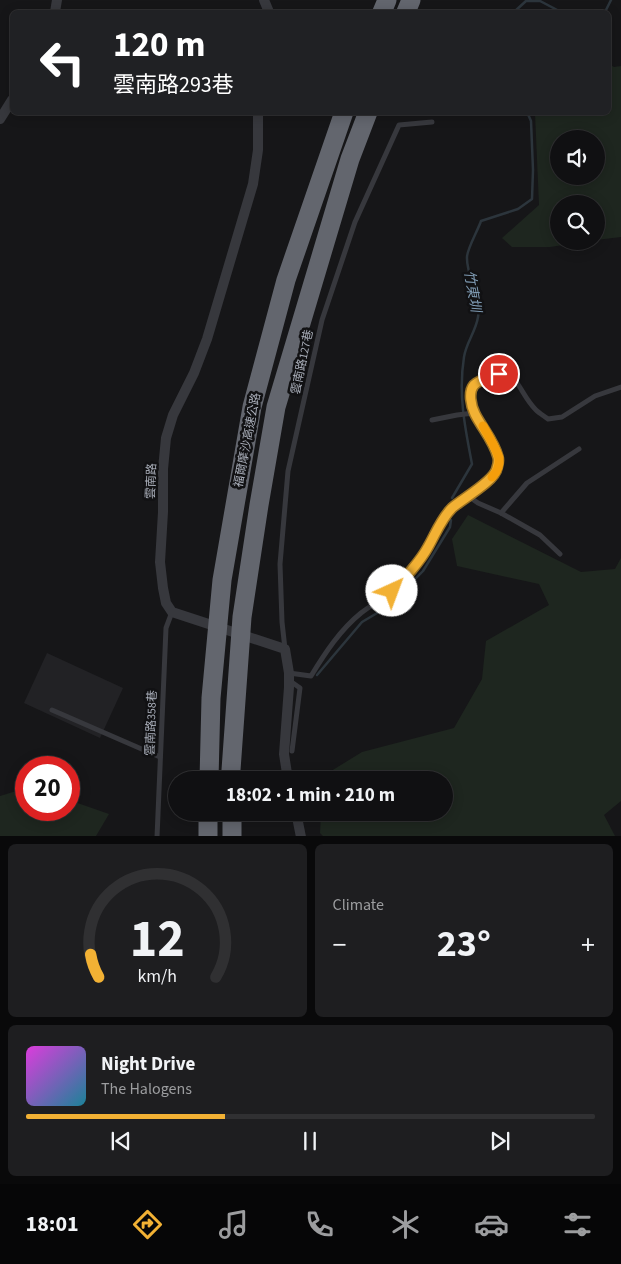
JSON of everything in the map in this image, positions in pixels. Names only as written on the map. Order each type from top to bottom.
[{"type":"highway","name":"福爾摩沙高速公路","points":[[209,771],[211,698],[222,580],[252,407],[286,280],[343,115]]},
{"type":"highway","name":"福爾摩沙高速公路","points":[[231,771],[242,617],[276,407],[350,159],[367,115]]},
{"type":"highway","points":[[208,821],[208,836]]},
{"type":"highway","points":[[232,821],[232,836]]},
{"type":"street","points":[[0,119],[10,103]]},
{"type":"street","name":"雲南路","points":[[172,612],[166,603],[160,562],[166,438],[173,415],[194,373],[207,340],[253,184],[258,150],[258,115]]},
{"type":"street","points":[[172,612],[285,649],[289,677],[284,754],[287,771]]},
{"type":"street","points":[[298,821],[301,836]]},
{"type":"lane","name":"雲南路127巷","points":[[285,649],[280,564],[288,471],[322,320],[355,222],[399,124],[432,122]]},
{"type":"lane","points":[[289,677],[310,676],[342,632],[361,614],[400,584],[427,549],[439,524],[452,509],[497,472],[499,459],[488,435],[474,413],[471,403],[471,391],[475,384],[499,374],[510,375],[535,409],[548,419],[562,417],[595,396],[621,388]]},
{"type":"lane","points":[[432,420],[474,413]]},
{"type":"lane","points":[[501,513],[526,483],[579,449]]},
{"type":"lane","points":[[468,496],[540,536],[560,554]]},
{"type":"lane","name":"雲南路358巷","points":[[157,836],[166,628],[172,612]]},
{"type":"lane","points":[[289,677],[300,688],[292,751]]},
{"type":"lane","points":[[52,710],[160,757]]},
{"type":"shaded area","points":[[611,65],[614,67],[621,66],[621,237],[605,239],[605,195],[550,195],[550,247],[512,247],[502,238],[539,205],[535,115],[611,115]]},
{"type":"shaded area","points":[[468,515],[581,572],[615,569],[621,558],[621,801],[604,815],[615,836],[323,836],[320,833],[321,821],[453,821],[453,771],[331,771],[362,752],[454,728],[482,679],[486,641],[549,605],[539,584],[457,566],[452,539]]},
{"type":"shaded area","points":[[47,653],[123,688],[100,738],[24,703]]},
{"type":"shaded area","points":[[15,791],[15,821],[80,821],[80,804],[109,814],[96,836],[0,836],[0,796]]},
{"type":"waterway","name":"竹東圳","points":[[606,10],[611,0]]},
{"type":"waterway","name":"竹東圳","points":[[516,10],[526,1],[540,1],[557,10]]},
{"type":"waterway","name":"竹東圳","points":[[452,498],[472,464],[462,398],[462,371],[465,352],[477,322],[479,309],[467,264],[467,254],[481,221],[518,209],[532,199],[531,121],[528,115]]},
{"type":"waterway","name":"竹東圳","points":[[317,675],[362,622],[389,606],[423,571],[450,527],[451,520]]},
{"type":"slow traffic","points":[[483,426],[499,459],[497,472],[492,477]]},
{"type":"route","points":[[392,591],[400,584],[427,549],[439,524],[452,509],[497,472],[499,459],[484,428],[474,413],[471,403],[471,391],[475,384],[499,374]]}]
